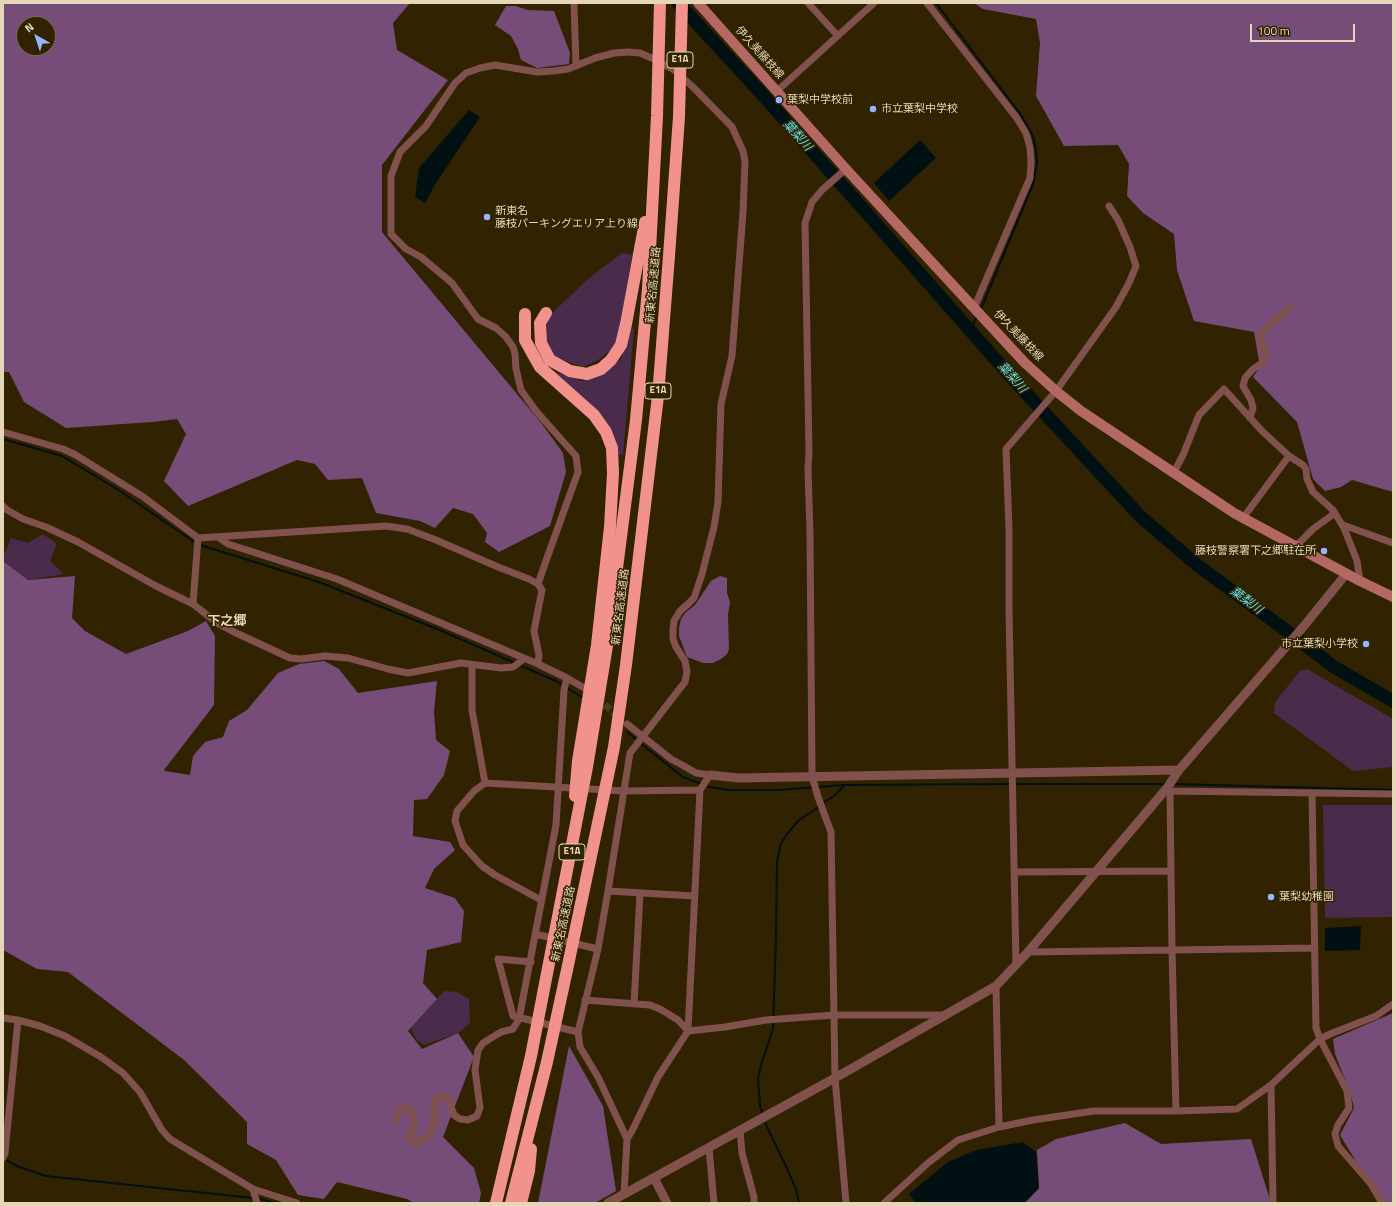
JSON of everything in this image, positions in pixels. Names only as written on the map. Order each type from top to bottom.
[{"type":"highway","name":"新東名高速道路","points":[[496,1203],[531,1056],[589,759],[602,645],[636,420],[648,289],[657,116],[660,3]]},
{"type":"highway","name":"新東名高速道路","points":[[511,1203],[524,1169],[534,1116],[610,770],[626,665],[636,592],[658,396],[670,248],[678,117],[682,3]]},
{"type":"highway","points":[[546,313],[540,323],[541,342],[550,360],[570,371],[587,374],[601,369],[611,360],[621,345],[626,324],[653,177]]},
{"type":"highway","points":[[525,314],[525,340],[540,367],[594,415],[606,432],[612,448],[613,473],[602,645]]},
{"type":"highway","points":[[522,1203],[524,1169]]},
{"type":"main road","name":"伊久美藤枝線","points":[[698,3],[846,168],[1054,394],[1243,518],[1346,574],[1393,597]]},
{"type":"street","points":[[574,3],[576,66]]},
{"type":"street","points":[[808,3],[838,36]]},
{"type":"street","points":[[777,91],[874,3]]},
{"type":"street","points":[[927,3],[1016,117],[1026,133],[1030,148],[1030,178],[974,308]]},
{"type":"street","points":[[538,584],[546,558],[577,477],[578,472],[576,456],[536,411],[522,390],[516,369],[513,347],[506,337],[496,328],[478,319],[458,289],[452,283],[420,257],[406,248],[391,234],[391,176],[400,152],[426,126],[455,83],[466,73],[495,65],[537,72],[568,69],[595,58],[628,52],[640,53],[674,70],[693,87],[732,127],[744,151],[746,161],[732,356],[721,404],[718,502],[714,526],[702,574],[694,598],[680,611],[674,621],[673,639],[687,666],[685,682],[630,753],[598,948],[578,1032],[580,1047],[598,1077],[626,1139],[624,1194]]},
{"type":"street","points":[[846,168],[822,190],[812,202],[805,223],[812,776],[830,832],[835,1078],[846,1203]]},
{"type":"street","points":[[1016,966],[1009,529],[1006,449],[1054,394],[1116,307],[1129,283],[1136,266],[1130,247],[1118,220],[1109,206]]},
{"type":"street","points":[[1250,418],[1253,408],[1251,400],[1243,386],[1244,378],[1253,369],[1261,364],[1266,355],[1260,334],[1291,306]]},
{"type":"street","points":[[1174,472],[1183,455],[1199,415],[1224,389],[1262,431],[1306,469],[1307,479],[1314,492],[1335,513],[1342,525],[1357,561],[1360,581]]},
{"type":"street","points":[[3,432],[63,449],[74,454],[142,496],[198,538],[386,526],[407,529],[436,540],[538,584],[542,590],[534,631],[539,655],[538,664]]},
{"type":"street","points":[[1243,518],[1290,456]]},
{"type":"street","points":[[3,506],[23,519],[46,527],[78,542],[156,586],[193,604],[217,623],[290,658],[302,659],[325,656],[348,658],[408,673],[461,663],[501,668],[514,667],[524,659]]},
{"type":"street","points":[[1295,547],[1312,529],[1335,513]]},
{"type":"street","points":[[1342,525],[1393,543]]},
{"type":"street","points":[[218,537],[228,544],[337,579],[538,664],[586,689]]},
{"type":"street","points":[[193,604],[198,538]]},
{"type":"street","points":[[608,1203],[948,1015],[996,986],[1016,966],[1097,870],[1169,789],[1180,770],[1304,626],[1346,574]]},
{"type":"street","points":[[472,665],[472,710],[485,784]]},
{"type":"street","points":[[395,1121],[401,1108],[407,1107],[412,1111],[415,1126],[409,1134],[409,1138],[412,1142],[417,1144],[430,1133],[433,1127],[435,1101],[439,1097],[446,1097],[454,1115],[460,1119],[468,1120],[478,1116],[480,1108],[475,1070],[478,1050],[483,1043],[501,1032],[513,1028],[519,1019],[556,825],[564,690],[567,678]]},
{"type":"street","points":[[627,724],[671,759],[696,772],[739,778],[1180,770]]},
{"type":"street","points":[[626,1139],[632,1131],[661,1072],[688,1031],[700,790],[710,775]]},
{"type":"street","points":[[541,900],[495,875],[482,866],[463,845],[455,821],[457,811],[474,791],[485,784],[624,791],[700,790]]},
{"type":"street","points":[[1169,789],[1393,794]]},
{"type":"street","points":[[1169,789],[1176,1111]]},
{"type":"street","points":[[1312,793],[1316,1028],[1320,1039],[1347,1091],[1349,1108],[1338,1125],[1335,1134],[1338,1146],[1371,1184],[1382,1203]]},
{"type":"street","points":[[1014,872],[1097,870],[1171,871]]},
{"type":"street","points":[[608,891],[694,896]]},
{"type":"street","points":[[634,1004],[640,893]]},
{"type":"street","points":[[535,934],[598,948]]},
{"type":"street","points":[[1028,952],[1314,948]]},
{"type":"street","points":[[531,962],[498,959],[513,1016],[519,1019],[578,1032]]},
{"type":"street","points":[[996,986],[999,1127]]},
{"type":"street","points":[[585,1000],[650,1005],[678,1020],[688,1031]]},
{"type":"street","points":[[884,1203],[928,1163],[958,1140],[999,1127],[1033,1120],[1094,1111],[1237,1109],[1271,1085],[1320,1039],[1376,1016],[1393,1004]]},
{"type":"street","points":[[688,1031],[725,1027],[766,1020],[834,1015],[948,1015]]},
{"type":"street","points":[[3,1018],[18,1020],[40,1026],[65,1036],[101,1056],[123,1073],[140,1092],[162,1130],[170,1139],[254,1191],[297,1203]]},
{"type":"street","points":[[4,1156],[18,1020]]},
{"type":"street","points":[[1271,1085],[1273,1203]]},
{"type":"street","points":[[740,1131],[742,1153],[754,1197],[754,1203]]},
{"type":"street","points":[[708,1148],[714,1203]]},
{"type":"street","points":[[654,1178],[667,1203]]},
{"type":"street","points":[[254,1191],[257,1203]]},
{"type":"shaded area","points":[[3,3],[410,3],[393,23],[397,50],[448,80],[382,165],[382,232],[542,424],[563,453],[566,472],[550,526],[499,552],[485,542],[487,533],[473,514],[453,508],[435,528],[420,521],[376,513],[362,478],[328,480],[315,464],[297,460],[188,506],[164,481],[186,434],[177,419],[66,428],[24,402],[9,372],[3,372]]},
{"type":"shaded area","points":[[974,3],[1393,3],[1393,492],[1352,480],[1341,487],[1325,491],[1313,479],[1297,422],[1253,377],[1260,367],[1254,332],[1194,321],[1177,270],[1174,234],[1143,213],[1127,196],[1129,164],[1118,145],[1064,146],[1036,96],[1040,43],[1036,19],[983,9]]},
{"type":"shaded area","points":[[506,6],[515,6],[528,10],[554,11],[570,53],[569,64],[537,68],[521,60],[518,49],[511,36],[495,25]]},
{"type":"shaded area","points":[[469,110],[480,117],[436,183],[425,203],[415,197],[419,168]]},
{"type":"shaded area","points":[[920,140],[936,158],[889,201],[874,183]]},
{"type":"shaded area","points":[[622,253],[632,255],[619,335],[612,349],[598,360],[583,367],[554,357],[546,341],[547,318],[588,279]]},
{"type":"shaded area","points":[[631,329],[634,329],[623,455],[618,454],[607,423],[598,412],[553,371],[583,381],[601,375],[621,359]]},
{"type":"shaded area","points":[[43,534],[57,544],[50,561],[64,574],[28,580],[3,561],[3,557],[11,538],[28,543]]},
{"type":"shaded area","points":[[3,561],[28,580],[75,576],[72,618],[85,631],[126,654],[188,631],[206,621],[215,636],[214,705],[164,770],[165,771],[190,775],[193,756],[205,742],[223,737],[229,721],[247,710],[278,673],[299,664],[324,661],[339,669],[358,693],[437,681],[434,712],[436,740],[450,751],[444,775],[427,799],[414,800],[413,836],[450,842],[455,850],[434,869],[425,888],[455,898],[464,911],[461,942],[427,950],[423,983],[437,999],[408,1031],[422,1049],[458,1033],[474,1057],[443,1137],[474,1168],[481,1193],[479,1203],[414,1203],[407,1199],[337,1182],[324,1199],[298,1195],[276,1160],[247,1144],[247,1122],[184,1060],[68,972],[37,969],[3,950]]},
{"type":"shaded area","points":[[720,576],[727,578],[727,593],[730,602],[728,615],[729,649],[727,654],[721,659],[713,663],[703,663],[687,657],[679,636],[679,628],[681,619],[685,613],[695,605],[711,581]]},
{"type":"shaded area","points":[[1307,669],[1393,719],[1392,767],[1353,771],[1274,713],[1275,702],[1300,671]]},
{"type":"shaded area","points":[[1323,805],[1393,805],[1393,917],[1325,918]]},
{"type":"shaded area","points":[[1361,926],[1360,950],[1325,951],[1325,928]]},
{"type":"shaded area","points":[[444,991],[457,992],[469,999],[470,1023],[458,1033],[424,1045],[416,1039],[411,1028]]},
{"type":"shaded area","points":[[1393,1013],[1393,1203],[1381,1203],[1340,1135],[1354,1108],[1350,1092],[1335,1054],[1333,1039]]},
{"type":"shaded area","points":[[569,1046],[603,1106],[616,1191],[595,1203],[538,1203]]},
{"type":"shaded area","points":[[1125,1123],[1161,1144],[1251,1139],[1271,1203],[1025,1203],[1039,1188],[1037,1150],[1056,1139]]},
{"type":"shaded area","points":[[1023,1142],[1036,1152],[1039,1188],[1024,1203],[916,1203],[909,1194],[948,1162],[976,1150]]},
{"type":"waterway","name":"葉梨川","points":[[678,3],[760,92],[1012,378],[1141,517],[1197,565],[1334,667],[1393,701]]},
{"type":"waterway","points":[[936,3],[1021,115],[1033,136],[1036,151],[1037,164],[1033,184],[981,309]]},
{"type":"waterway","points":[[971,330],[977,316]]},
{"type":"waterway","points":[[3,439],[62,456],[117,489],[196,543]]},
{"type":"waterway","points":[[200,545],[319,582],[442,631],[515,663]]},
{"type":"waterway","points":[[519,665],[556,681],[582,697]]},
{"type":"waterway","points":[[627,732],[637,740]]},
{"type":"waterway","points":[[640,743],[683,777],[709,787],[729,790],[778,790],[844,785],[1010,784]]},
{"type":"waterway","points":[[1014,784],[1166,784]]},
{"type":"waterway","points":[[1174,784],[1393,790]]},
{"type":"waterway","points":[[823,803],[834,796],[844,786]]},
{"type":"waterway","points":[[763,1115],[760,1106],[758,1079],[773,1029],[777,862],[781,843],[787,834],[798,821],[820,806]]},
{"type":"waterway","points":[[764,1119],[796,1189],[799,1203]]},
{"type":"waterway","points":[[4,1159],[17,1166],[46,1176],[253,1198]]},
{"type":"waterway","points":[[257,1198],[275,1203]]},
{"type":"tunnel","points":[[597,698],[619,717]]},
{"type":"place","name":"葉梨中学校前","points":[[779,100]]},
{"type":"place","name":"市立葉梨中学校","points":[[873,109]]},
{"type":"place","name":"新東名 藤枝パーキングエリア上り線","points":[[487,217]]},
{"type":"place","name":"藤枝警察署下之郷駐在所","points":[[1324,551]]},
{"type":"place","name":"市立葉梨小学校","points":[[1366,644]]},
{"type":"place","name":"葉梨幼稚園","points":[[1271,897]]},
{"type":"district","name":"下之郷","points":[[227,622]]}]
